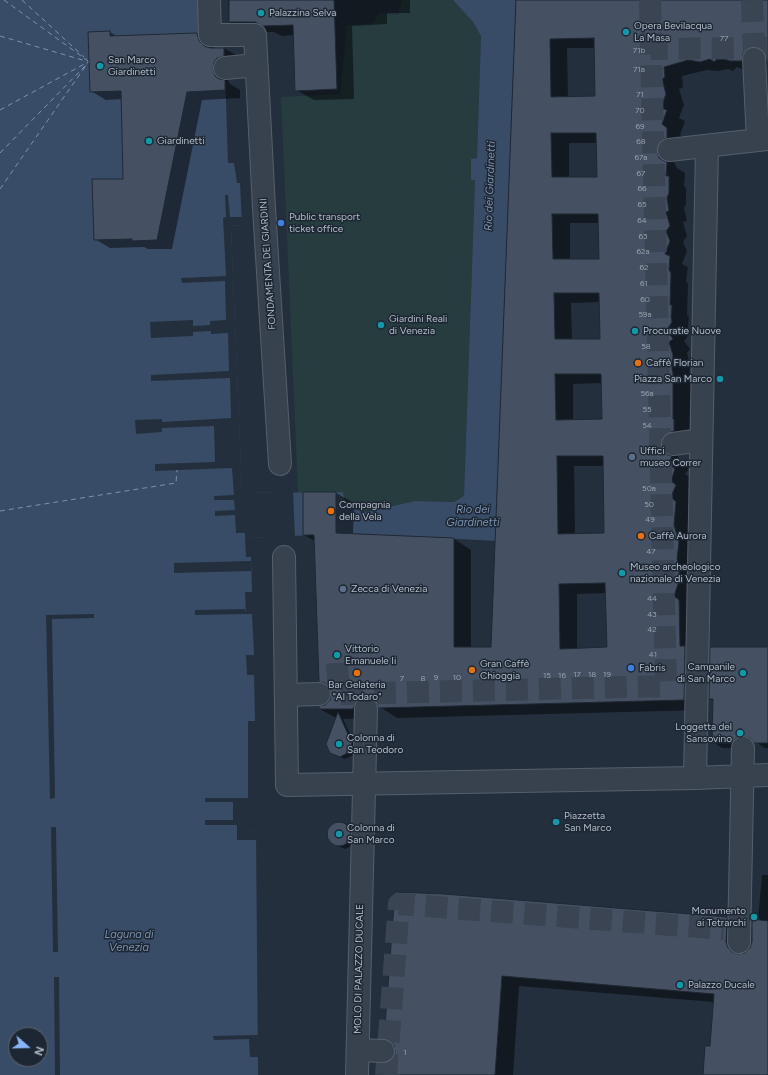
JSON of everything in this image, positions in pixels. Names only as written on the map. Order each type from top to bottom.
[{"type":"street","name":"FONDAMENTA DEI GIARDINI","points":[[216,4],[210,35],[258,28],[256,65],[280,464]]},
{"type":"street","points":[[669,150],[763,140],[754,58]]},
{"type":"street","points":[[225,68],[256,65]]},
{"type":"street","points":[[695,778],[690,691],[701,440],[707,146]]},
{"type":"street","points":[[673,444],[701,440]]},
{"type":"street","points":[[284,557],[287,785],[695,778],[768,775]]},
{"type":"street","points":[[286,695],[319,694]]},
{"type":"street","points":[[364,784],[366,712]]},
{"type":"street","points":[[734,934],[743,776],[743,748]]},
{"type":"street","name":"MOLO DI PALAZZO DUCALE","points":[[357,1075],[364,784]]},
{"type":"street","points":[[358,1050],[383,1051]]},
{"type":"green space","name":"Giardini Reali di Venezia","points":[[402,0],[453,0],[473,22],[481,36],[477,158],[471,160],[471,179],[475,180],[464,496],[454,502],[415,501],[366,512],[352,509],[344,504],[343,492],[298,492],[281,97],[340,94],[347,25],[374,23],[379,13],[398,15]]},
{"type":"water","name":"Laguna di Venezia","points":[[0,0],[201,0],[224,41],[228,163],[234,163],[237,183],[240,183],[242,225],[231,226],[242,493],[343,492],[345,504],[352,509],[366,512],[415,501],[454,502],[464,496],[475,180],[471,180],[471,159],[477,158],[481,36],[473,22],[453,0],[516,0],[496,522],[539,543],[317,532],[314,535],[245,538],[246,557],[251,557],[252,592],[245,592],[246,614],[252,614],[254,655],[246,655],[247,675],[254,675],[255,721],[248,721],[248,830],[256,831],[258,1075],[0,1075]]},
{"type":"pier","points":[[225,195],[228,195],[230,217],[242,217],[242,225],[231,226],[242,493],[270,493],[270,491],[293,490],[295,538],[245,538],[245,533],[236,533],[235,515],[215,516],[215,511],[235,510],[234,500],[214,500],[214,496],[234,495],[232,468],[155,471],[155,464],[215,462],[214,426],[162,428],[162,432],[136,434],[135,420],[162,419],[162,422],[231,418],[230,378],[151,381],[151,375],[229,371],[228,333],[211,334],[211,331],[193,332],[193,336],[151,338],[150,322],[193,320],[193,326],[210,325],[210,321],[226,320],[225,281],[182,283],[181,278],[226,276],[223,218],[226,217]]},
{"type":"pier","points":[[251,561],[251,571],[174,573],[174,563]]},
{"type":"pier","points":[[245,609],[246,614],[195,615],[195,610]]},
{"type":"pier","points":[[94,614],[94,618],[52,619],[55,798],[50,799],[46,615]]},
{"type":"pier","points":[[205,798],[248,798],[248,830],[256,831],[256,840],[237,840],[237,825],[205,825],[205,820],[233,820],[233,802],[205,802]]},
{"type":"pier","points":[[51,827],[56,827],[58,952],[53,952]]},
{"type":"pier","points":[[54,977],[59,977],[60,1075],[55,1075]]},
{"type":"pier","points":[[258,1035],[258,1057],[250,1057],[249,1039],[214,1040],[213,1036]]},
{"type":"building","points":[[229,0],[334,0],[337,89],[295,91],[293,25],[263,26],[255,22],[229,22]]},
{"type":"building","name":"Procuratie Nuove","points":[[516,0],[768,0],[768,65],[764,52],[759,48],[753,47],[748,48],[743,53],[742,61],[730,61],[719,57],[714,62],[710,59],[700,62],[688,60],[664,67],[665,77],[662,79],[666,94],[661,108],[667,110],[662,124],[667,128],[667,138],[661,140],[657,151],[659,158],[667,162],[666,176],[669,176],[669,193],[667,198],[669,211],[666,212],[670,226],[666,231],[670,241],[665,254],[670,256],[669,270],[671,273],[670,305],[672,305],[672,322],[667,330],[673,339],[669,342],[673,355],[674,431],[665,434],[661,440],[661,445],[663,452],[672,456],[668,463],[675,469],[671,481],[676,485],[671,497],[676,502],[674,525],[679,542],[677,558],[680,578],[674,596],[679,600],[680,646],[685,646],[684,700],[378,708],[377,702],[373,698],[366,696],[360,697],[356,701],[353,709],[319,709],[319,706],[325,705],[330,700],[331,693],[330,688],[325,683],[319,682],[314,535],[303,535],[303,492],[336,492],[336,533],[454,538],[454,647],[491,647]],"holes":[[[594,38],[595,96],[551,97],[550,39]],[[551,133],[596,133],[597,177],[552,177]],[[552,214],[598,214],[599,259],[553,259]],[[554,293],[599,293],[600,339],[555,339]],[[555,374],[601,374],[602,419],[556,420]],[[557,456],[603,456],[604,533],[558,534]],[[605,583],[607,647],[560,649],[559,584]]]},
{"type":"building","name":"Giardinetti","points":[[110,31],[110,36],[197,33],[199,41],[204,46],[210,48],[224,48],[224,56],[217,58],[214,62],[213,69],[215,76],[219,79],[225,80],[225,90],[187,92],[157,240],[94,240],[92,179],[123,179],[121,91],[90,92],[88,32]]},
{"type":"building","points":[[710,647],[768,647],[768,743],[754,743],[750,738],[743,736],[737,737],[732,743],[712,743],[713,699],[709,699]]},
{"type":"building","name":"Colonna di San Teodoro","points":[[338,712],[352,743],[349,752],[340,757],[330,753],[326,744]]},
{"type":"building","name":"Colonna di San Marco","points":[[339,822],[348,825],[351,834],[348,843],[339,846],[330,843],[327,834],[330,825]]},
{"type":"building","name":"Palazzo Ducale","points":[[395,892],[444,894],[727,917],[726,942],[728,948],[732,952],[738,954],[745,953],[750,948],[752,942],[752,919],[768,921],[768,1075],[703,1075],[705,1046],[710,1046],[714,994],[502,976],[495,1075],[381,1075],[382,1063],[389,1062],[393,1058],[395,1052],[394,1045],[390,1041],[384,1039]]},
{"type":"ferry route","points":[[4,0],[88,61]]},
{"type":"ferry route","points":[[22,0],[84,57]]},
{"type":"ferry route","points":[[0,36],[86,61]]},
{"type":"ferry route","points":[[0,189],[89,61]]},
{"type":"ferry route","points":[[0,110],[88,62]]},
{"type":"ferry route","points":[[0,153],[86,65]]},
{"type":"ferry route","points":[[0,511],[176,483],[177,470]]},
{"type":"tunnel","points":[[650,0],[651,49]]},
{"type":"tunnel","points":[[752,0],[754,55]]},
{"type":"tunnel","points":[[337,663],[339,694],[666,686],[651,49],[768,48]]},
{"type":"tunnel","points":[[386,1075],[399,904],[724,929]]},
{"type":"place","name":"Palazzina Selva","points":[[261,13]]},
{"type":"place","name":"Opera Bevilacqua La Masa","points":[[626,32]]},
{"type":"place","name":"San Marco Giardinetti","points":[[100,66]]},
{"type":"place","name":"Giardinetti","points":[[149,141]]},
{"type":"place","name":"Public transport ticket office","points":[[281,223]]},
{"type":"place","name":"Giardini Reali di Venezia","points":[[381,325]]},
{"type":"place","name":"Procuratie Nuove","points":[[635,331]]},
{"type":"place","name":"Caffè Florian","points":[[638,363]]},
{"type":"place","name":"Piazza San Marco","points":[[720,379]]},
{"type":"place","name":"Uffici museo Correr","points":[[632,457]]},
{"type":"place","name":"Compagnia della Vela","points":[[331,511]]},
{"type":"place","name":"Caffè Aurora","points":[[641,536]]},
{"type":"place","name":"Museo archeologico nazionale di Venezia","points":[[622,573]]},
{"type":"place","name":"Zecca di Venezia","points":[[343,589]]},
{"type":"place","name":"Vittorio Emanuele Ii","points":[[337,655]]},
{"type":"place","name":"Fabris","points":[[631,668]]},
{"type":"place","name":"Gran Caffè Chioggia","points":[[472,670]]},
{"type":"place","name":"Bar Gelateria \"Al Todaro\"","points":[[357,673]]},
{"type":"place","name":"Campanile di San Marco","points":[[743,673]]},
{"type":"place","name":"Loggetta del Sansovino","points":[[740,733]]},
{"type":"place","name":"Colonna di San Teodoro","points":[[339,744]]},
{"type":"place","name":"Piazzetta San Marco","points":[[556,822]]},
{"type":"place","name":"Colonna di San Marco","points":[[339,834]]},
{"type":"place","name":"Monumento ai Tetrarchi","points":[[754,917]]},
{"type":"place","name":"Palazzo Ducale","points":[[680,985]]},
{"type":"water label","name":"Rio dei Giardinetti","points":[[490,186]]},
{"type":"water label","name":"Rio dei Giardinetti","points":[[473,516]]}]
